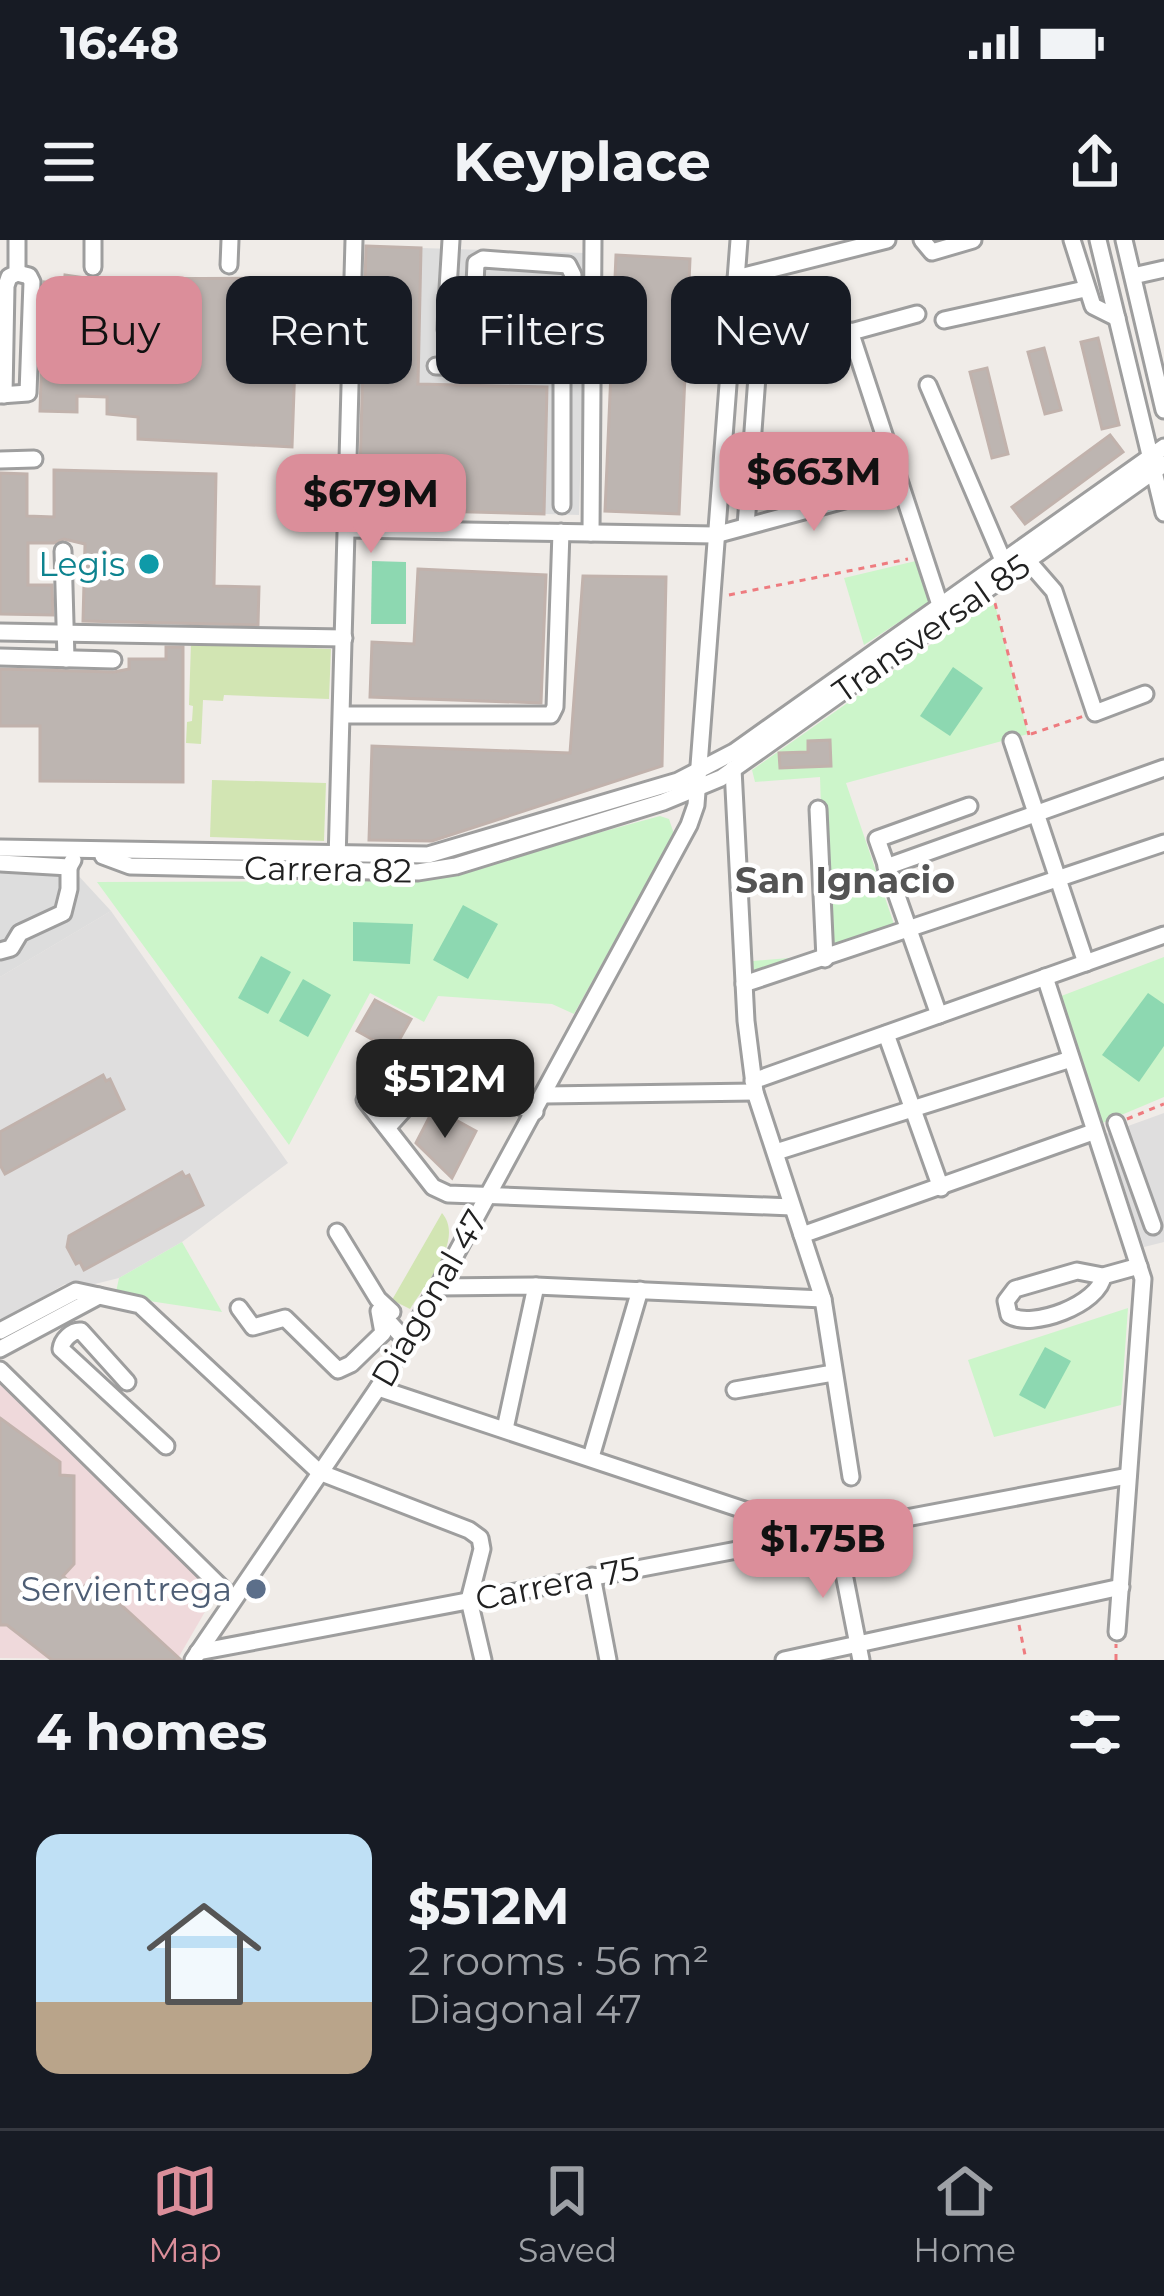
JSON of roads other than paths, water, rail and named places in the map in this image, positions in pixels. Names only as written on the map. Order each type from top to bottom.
[{"type":"street","points":[[16,273],[17,240]]},
{"type":"street","points":[[93,240],[93,267]]},
{"type":"street","points":[[229,265],[230,240]]},
{"type":"street","points":[[337,862],[354,240]]},
{"type":"street","points":[[449,276],[451,240]]},
{"type":"street","points":[[593,240],[593,276]]},
{"type":"street","name":"Diagonal 47","points":[[736,276],[739,240]]},
{"type":"street","points":[[744,276],[887,240]]},
{"type":"street","points":[[922,240],[932,252],[973,240]]},
{"type":"street","points":[[1072,240],[1093,306],[1117,318]]},
{"type":"street","points":[[1098,240],[1158,460],[1164,513]]},
{"type":"street","points":[[1124,240],[1164,410]]},
{"type":"street","points":[[475,276],[476,263],[484,259],[563,262],[572,269],[571,276]]},
{"type":"street","points":[[1132,276],[1164,269]]},
{"type":"street","points":[[16,273],[29,276],[32,282],[28,393],[2,395],[5,286],[16,273]]},
{"type":"street","points":[[944,320],[1085,290]]},
{"type":"street","points":[[851,331],[916,314]]},
{"type":"street","points":[[851,334],[940,605]]},
{"type":"street","points":[[562,384],[562,505]]},
{"type":"street","points":[[591,533],[594,384]]},
{"type":"street","name":"Diagonal 47","points":[[196,1656],[378,1388],[438,1287],[689,825],[697,782],[727,384]]},
{"type":"street","points":[[746,526],[754,384]]},
{"type":"street","points":[[928,385],[1006,566]]},
{"type":"street","points":[[0,460],[34,459]]},
{"type":"street","name":"Transversal 85","points":[[697,782],[733,769],[990,586],[1006,566],[1027,560],[1158,460]]},
{"type":"street","name":"Transversal 85","points":[[697,782],[940,605],[1006,566],[1158,460]]},
{"type":"street","points":[[347,529],[715,535],[900,484]]},
{"type":"street","points":[[341,716],[550,715],[555,707],[560,532]]},
{"type":"street","points":[[63,551],[67,658]]},
{"type":"street","points":[[1027,560],[1054,591],[1095,713],[1144,694]]},
{"type":"street","points":[[0,632],[344,638]]},
{"type":"street","points":[[0,657],[113,660]]},
{"type":"street","points":[[1021,738],[1036,813],[1086,963]]},
{"type":"street","points":[[886,866],[1164,768]]},
{"type":"street","points":[[733,769],[754,1086],[823,1299],[851,1477]]},
{"type":"street","name":"Carrera 82","points":[[0,848],[130,866],[337,862],[418,872],[456,866],[697,782]]},
{"type":"street","points":[[939,1015],[877,839],[968,806]]},
{"type":"street","points":[[818,809],[825,958]]},
{"type":"street","points":[[744,984],[1164,843]]},
{"type":"street","points":[[0,863],[80,857],[63,913],[20,932],[11,948],[0,952]]},
{"type":"street","points":[[545,1094],[754,1086],[1164,935]]},
{"type":"street","points":[[1045,977],[1144,1294],[1117,1632]]},
{"type":"street","points":[[886,1034],[941,1188]]},
{"type":"street","points":[[776,1152],[1071,1059]]},
{"type":"street","points":[[388,1127],[428,1083],[457,1082],[535,1112]]},
{"type":"street","points":[[365,1100],[433,1187],[448,1194],[792,1207]]},
{"type":"street","points":[[1116,1123],[1153,1226]]},
{"type":"street","points":[[802,1235],[1093,1132]]},
{"type":"street","points":[[1116,1197],[1140,1188]]},
{"type":"street","points":[[337,1232],[378,1299],[409,1335]]},
{"type":"street","points":[[1103,1276],[1100,1291],[1087,1301],[1029,1321],[1009,1315],[1006,1301],[1016,1289],[1077,1271],[1103,1276],[1139,1266]]},
{"type":"street","points":[[438,1287],[536,1286],[823,1299]]},
{"type":"street","points":[[505,1429],[536,1286]]},
{"type":"street","points":[[591,1457],[640,1290]]},
{"type":"street","points":[[0,1349],[69,1293],[140,1305],[320,1472],[479,1538],[482,1550],[469,1600],[483,1660]]},
{"type":"street","points":[[0,1331],[61,1315],[99,1295]]},
{"type":"street","points":[[239,1308],[253,1327],[285,1318],[338,1370],[351,1364],[382,1333],[380,1311],[409,1335]]},
{"type":"street","points":[[61,1315],[73,1332]]},
{"type":"street","points":[[128,1382],[81,1331],[73,1332],[61,1349],[166,1446]]},
{"type":"street","points":[[0,1370],[232,1598]]},
{"type":"street","points":[[735,1390],[833,1373]]},
{"type":"street","points":[[378,1388],[827,1534],[859,1653]]},
{"type":"street","name":"Carrera 75","points":[[196,1656],[1128,1476]]},
{"type":"street","points":[[592,1576],[608,1660]]},
{"type":"street","points":[[784,1660],[859,1653],[1121,1587]]},
{"type":"place","name":"Legis","points":[[149,564]]},
{"type":"place","name":"Servientrega","points":[[256,1589]]},
{"type":"district","name":"San Ignacio","points":[[845,880]]}]
